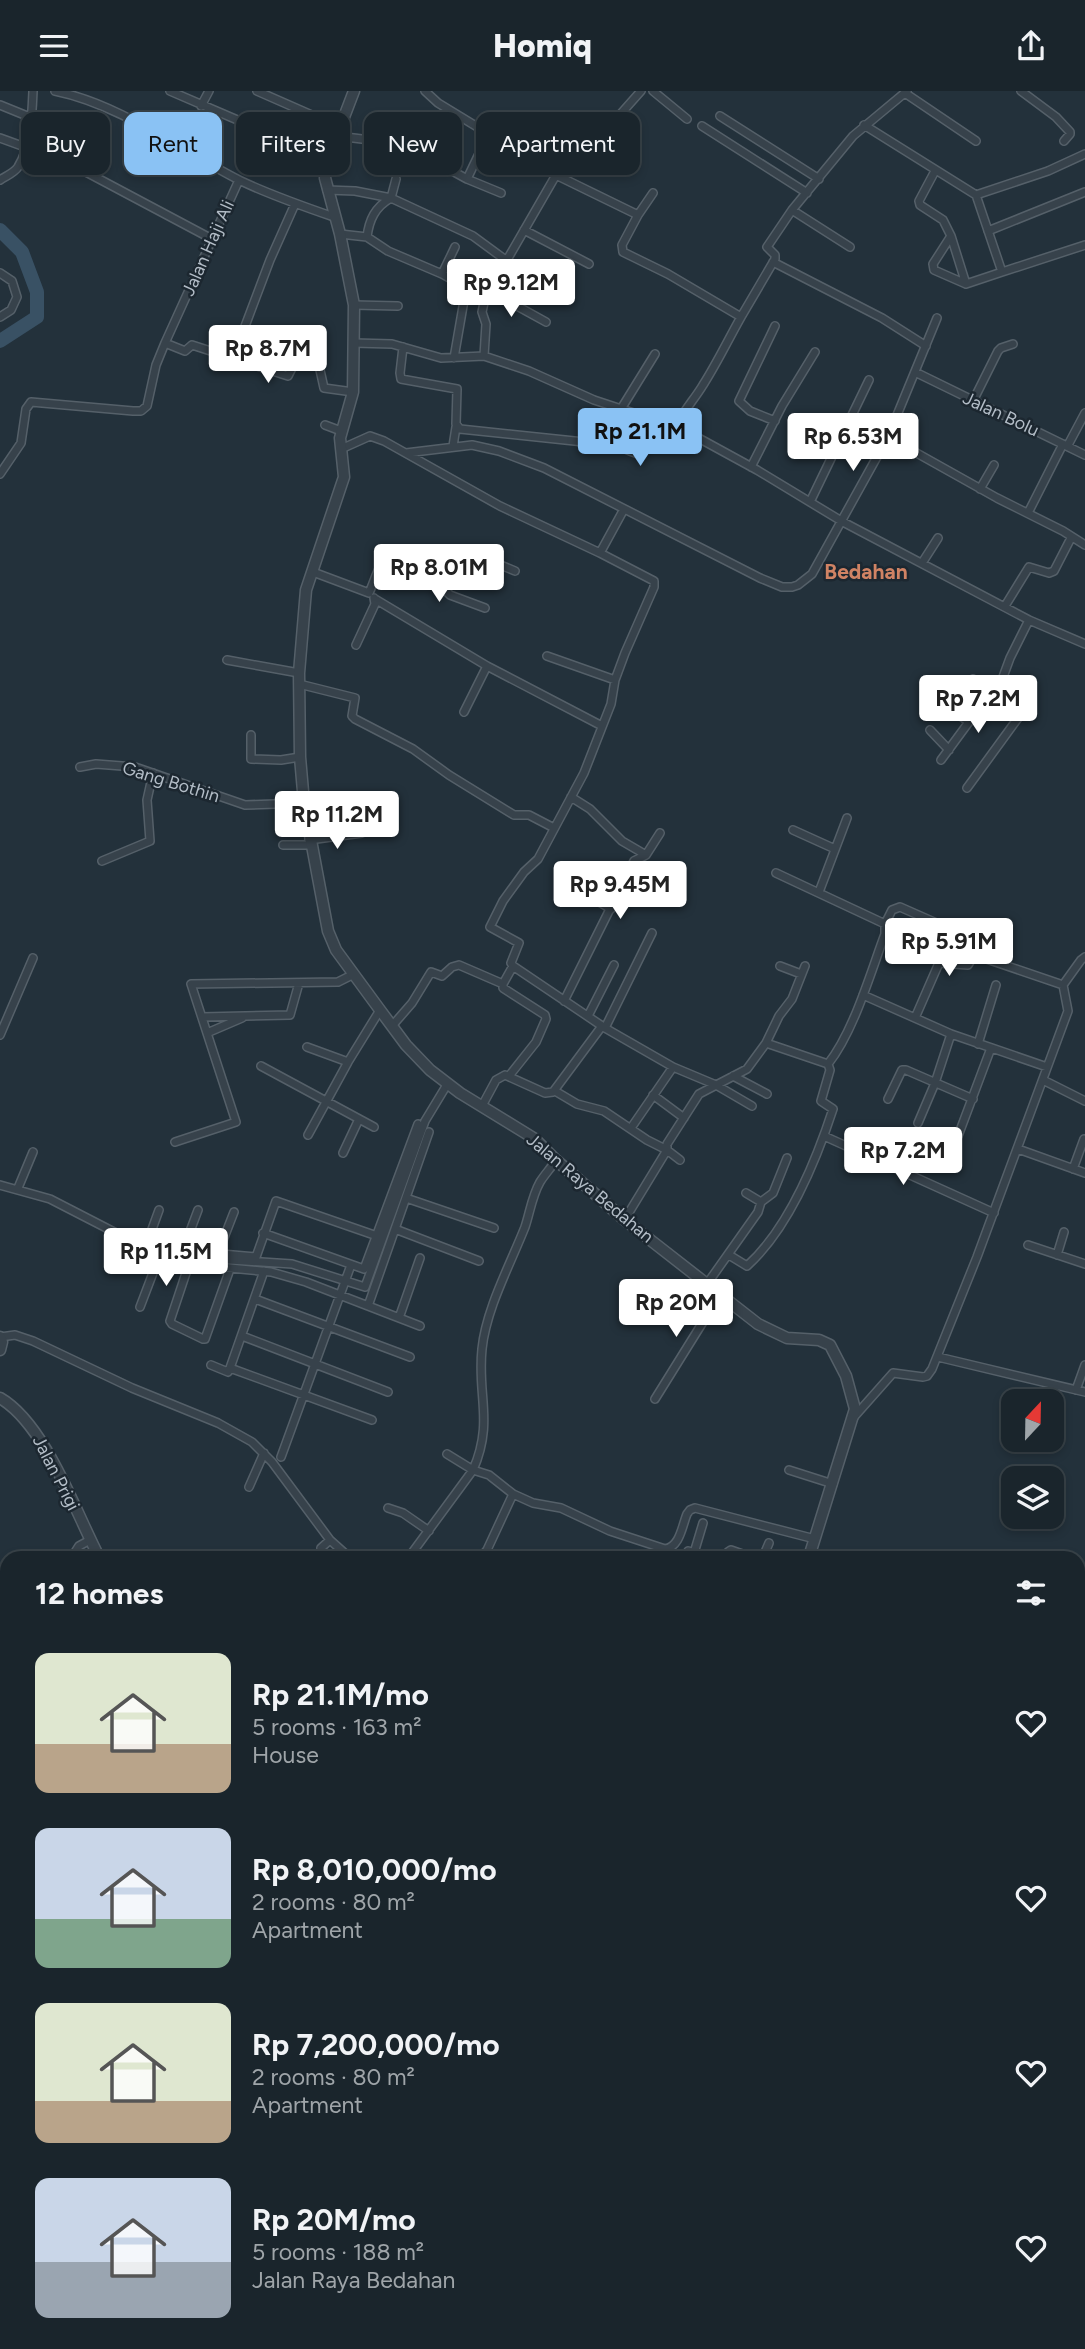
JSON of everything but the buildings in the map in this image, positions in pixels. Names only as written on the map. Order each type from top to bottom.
[{"type":"street","points":[[32,112],[33,91]]},
{"type":"street","points":[[55,91],[119,115],[239,180],[334,217]]},
{"type":"street","points":[[170,91],[236,121]]},
{"type":"street","points":[[201,106],[209,91]]},
{"type":"street","points":[[257,91],[298,112]]},
{"type":"street","points":[[425,91],[438,103],[476,127]]},
{"type":"street","points":[[622,112],[641,91]]},
{"type":"street","points":[[653,91],[687,119]]},
{"type":"street","points":[[890,91],[896,98]]},
{"type":"street","points":[[1021,91],[1056,117],[1069,132],[1064,141]]},
{"type":"street","name":"Jalan Raya Bedahan","points":[[344,112],[350,92]]},
{"type":"street","points":[[676,427],[687,405],[701,390],[773,262],[776,256],[767,247],[793,210],[864,125],[906,92],[976,141]]},
{"type":"street","points":[[0,105],[21,114]]},
{"type":"street","points":[[720,116],[819,179]]},
{"type":"street","points":[[864,125],[976,195],[1002,272]]},
{"type":"street","points":[[702,127],[807,193]]},
{"type":"street","points":[[350,134],[403,144],[501,194]]},
{"type":"street","points":[[0,138],[21,146]]},
{"type":"street","points":[[976,195],[1048,171],[1085,154]]},
{"type":"street","points":[[2,176],[18,166],[21,158]]},
{"type":"street","points":[[467,179],[476,160]]},
{"type":"street","points":[[935,171],[919,201],[920,205],[946,223],[966,284]]},
{"type":"street","points":[[93,175],[212,239]]},
{"type":"street","name":"Jalan Raya Bedahan","points":[[326,175],[354,305],[353,392],[341,431],[344,477],[303,607],[299,679],[300,757],[304,803],[328,931],[336,950],[416,1056],[448,1083],[535,1139],[625,1219],[758,1324],[787,1338],[821,1340],[830,1345],[840,1363],[854,1401],[854,1418],[811,1551]]},
{"type":"street","points":[[484,356],[485,324],[482,312],[488,295],[556,175],[638,215]]},
{"type":"street","points":[[367,237],[372,216],[383,202],[391,198],[396,179]]},
{"type":"street","name":"Jalan Haji Ali","points":[[0,474],[21,443],[26,409],[31,402],[133,411],[145,409],[149,403],[156,365],[165,343],[239,180]]},
{"type":"street","points":[[327,190],[355,191],[391,198],[473,236],[507,261]]},
{"type":"street","points":[[988,230],[1085,192]]},
{"type":"street","points":[[653,193],[622,244],[623,252],[668,274],[740,317]]},
{"type":"street","points":[[233,358],[295,204]]},
{"type":"street","points":[[793,210],[850,247]]},
{"type":"street","points":[[524,230],[589,264]]},
{"type":"street","points":[[340,235],[367,237],[388,251],[442,274],[467,289],[488,295],[547,322]]},
{"type":"street","points":[[951,236],[933,268],[966,284],[1085,245]]},
{"type":"street","points":[[442,274],[455,247]]},
{"type":"street","points":[[773,262],[882,318],[926,346]]},
{"type":"street","points":[[0,273],[12,281],[16,291],[16,302],[4,315],[0,309]]},
{"type":"street","points":[[454,358],[467,289]]},
{"type":"street","points":[[354,305],[398,306]]},
{"type":"street","points":[[406,453],[453,446],[484,447],[515,457],[544,468],[782,587],[798,585],[812,574],[888,437],[917,373],[937,319]]},
{"type":"street","points":[[775,326],[738,401],[750,411],[775,421]]},
{"type":"street","points":[[165,343],[185,351],[192,345],[288,376],[297,358],[313,358],[318,361],[324,389],[353,392]]},
{"type":"street","points":[[354,343],[381,343],[403,347],[441,359],[484,356],[515,365],[594,400],[676,427],[751,467],[843,522],[1029,620],[1085,644]]},
{"type":"street","points":[[973,401],[998,351],[1013,344]]},
{"type":"street","points":[[403,347],[401,379],[457,389],[453,446]]},
{"type":"street","points":[[751,467],[815,352]]},
{"type":"street","points":[[621,409],[655,354]]},
{"type":"street","name":"Jalan Bolu","points":[[917,373],[1085,455]]},
{"type":"street","points":[[810,502],[869,380]]},
{"type":"street","points":[[1028,513],[1085,412]]},
{"type":"street","points":[[456,427],[584,442],[602,431],[639,416]]},
{"type":"street","points":[[602,431],[618,445],[640,454],[647,445],[657,420]]},
{"type":"street","points":[[325,425],[341,431]]},
{"type":"street","points":[[341,449],[370,436],[500,506],[600,552],[650,578],[655,584],[615,680],[611,704],[595,747],[571,797],[536,863],[524,872],[503,901],[490,927],[519,943],[503,988],[545,1015],[547,1019],[536,1042],[509,1076]]},
{"type":"street","points":[[888,437],[1085,545]]},
{"type":"street","points":[[980,489],[994,465]]},
{"type":"street","points":[[600,552],[624,509]]},
{"type":"street","points":[[922,563],[938,538]]},
{"type":"street","points":[[1005,606],[1029,567],[1049,573],[1054,571],[1071,538]]},
{"type":"street","points":[[485,608],[450,595],[446,590],[453,567],[463,551],[514,571]]},
{"type":"street","points":[[356,645],[375,604],[372,596],[383,562],[391,553],[453,567]]},
{"type":"street","points":[[313,572],[372,596],[487,666],[601,726]]},
{"type":"street","points":[[941,760],[994,694],[1029,620]]},
{"type":"street","points":[[547,656],[615,680]]},
{"type":"street","points":[[227,660],[299,679],[355,698],[352,716],[355,719],[414,749],[449,775],[514,815],[529,815],[554,828]]},
{"type":"street","points":[[464,712],[487,666]]},
{"type":"street","points":[[967,788],[1021,715],[973,679]]},
{"type":"street","points":[[949,708],[970,722]]},
{"type":"street","points":[[930,730],[949,750]]},
{"type":"street","points":[[251,735],[251,759],[281,760],[300,757]]},
{"type":"street","name":"Gang Bothin","points":[[80,767],[96,764],[124,765],[245,805],[304,803]]},
{"type":"street","points":[[102,861],[150,841],[147,800],[153,773]]},
{"type":"street","points":[[571,797],[590,809],[622,841],[646,855]]},
{"type":"street","points":[[819,892],[847,818]]},
{"type":"street","points":[[793,830],[835,849]]},
{"type":"street","points":[[283,845],[362,833]]},
{"type":"street","points":[[564,1001],[634,861],[646,855],[660,833]]},
{"type":"street","points":[[634,861],[678,882]]},
{"type":"street","points":[[776,873],[885,924]]},
{"type":"street","points":[[574,887],[611,908]]},
{"type":"street","points":[[828,1064],[838,1051],[863,995],[885,934],[885,924],[892,910],[901,907],[968,937],[973,947],[968,965],[939,963],[915,1018]]},
{"type":"street","points":[[482,1106],[498,1078],[509,1076],[545,1093],[555,1091],[603,1027],[652,933]]},
{"type":"street","points":[[972,954],[1063,985]]},
{"type":"street","points":[[854,1418],[893,1373],[927,1376],[938,1357],[1069,1011],[1063,985],[1085,957]]},
{"type":"street","points":[[0,1035],[33,958]]},
{"type":"street","points":[[393,1026],[412,1003],[430,972],[442,976],[452,967],[459,965],[503,983]]},
{"type":"street","points":[[588,1016],[614,965]]},
{"type":"street","points":[[513,966],[603,1027],[673,1067],[716,1084],[751,1106]]},
{"type":"street","points":[[780,966],[801,974]]},
{"type":"street","points":[[625,1219],[699,1094],[752,1065],[779,1016],[792,999],[805,966]]},
{"type":"street","points":[[175,1142],[236,1122],[191,984],[338,982],[354,974]]},
{"type":"street","points":[[202,1017],[290,1015],[299,983]]},
{"type":"street","points":[[978,1044],[996,985]]},
{"type":"street","points":[[863,995],[951,1034],[1047,1067]]},
{"type":"street","points":[[308,1136],[380,1010]]},
{"type":"street","points":[[207,1033],[248,1016]]},
{"type":"street","points":[[918,1123],[951,1034]]},
{"type":"street","points":[[766,1043],[828,1064]]},
{"type":"street","points":[[307,1047],[348,1062]]},
{"type":"street","points":[[958,1136],[991,1048]]},
{"type":"street","points":[[729,1255],[747,1266],[781,1226],[824,1136],[833,1109],[821,1101],[830,1070],[828,1064]]},
{"type":"street","points":[[261,1066],[374,1127]]},
{"type":"street","points":[[631,1128],[673,1067]]},
{"type":"street","points":[[888,1099],[902,1070],[973,1099]]},
{"type":"street","points":[[733,1076],[767,1094]]},
{"type":"street","points":[[1043,1080],[1085,1101]]},
{"type":"street","points":[[0,1185],[18,1188],[63,1205],[153,1252],[185,1257],[292,1264],[362,1287],[367,1284],[425,1121],[448,1083]]},
{"type":"street","points":[[555,1091],[577,1104],[604,1111],[680,1160]]},
{"type":"street","points":[[653,1095],[684,1118]]},
{"type":"street","points":[[343,1153],[359,1119]]},
{"type":"street","points":[[264,1233],[364,1269],[418,1124]]},
{"type":"street","points":[[368,1306],[429,1132]]},
{"type":"street","points":[[824,1136],[994,1213]]},
{"type":"street","points":[[1073,1169],[1084,1139]]},
{"type":"street","points":[[1018,1149],[1085,1173]]},
{"type":"street","points":[[18,1188],[33,1152]]},
{"type":"street","points":[[707,1284],[758,1212],[761,1202],[773,1192],[787,1158]]},
{"type":"street","points":[[414,1551],[473,1470],[483,1441],[485,1418],[481,1370],[486,1327],[526,1225],[534,1194],[556,1160]]},
{"type":"street","points":[[746,1193],[761,1202]]},
{"type":"street","points":[[406,1198],[494,1228]]},
{"type":"street","points":[[159,1210],[147,1244],[153,1248],[256,1257],[276,1201],[377,1236]]},
{"type":"street","points":[[183,1250],[198,1210]]},
{"type":"street","points":[[218,1253],[234,1212]]},
{"type":"street","points":[[395,1229],[479,1261]]},
{"type":"street","points":[[1057,1255],[1064,1232]]},
{"type":"street","points":[[1028,1245],[1085,1263]]},
{"type":"street","points":[[399,1318],[420,1258]]},
{"type":"street","points":[[140,1307],[156,1265],[167,1262],[264,1272],[306,1282],[420,1326]]},
{"type":"street","points":[[189,1264],[170,1321],[203,1339],[230,1269]]},
{"type":"street","points":[[281,1457],[351,1265]]},
{"type":"street","points":[[211,1365],[228,1372],[264,1272]]},
{"type":"street","points":[[655,1399],[721,1293]]},
{"type":"street","points":[[255,1299],[410,1357]]},
{"type":"street","points":[[0,1350],[0,1337],[15,1335],[33,1341],[97,1372],[218,1423],[252,1441],[330,1540],[342,1551]]},
{"type":"street","points":[[242,1336],[388,1392]]},
{"type":"street","points":[[938,1357],[1085,1392]]},
{"type":"street","points":[[1076,1390],[1085,1365]]},
{"type":"street","points":[[230,1368],[372,1420]]},
{"type":"street","name":"Jalan Prigi","points":[[1,1401],[24,1418],[42,1440],[96,1551]]},
{"type":"street","points":[[250,1486],[264,1453]]},
{"type":"street","points":[[447,1454],[473,1470],[489,1475],[513,1494],[533,1503],[561,1508],[610,1531],[665,1549],[676,1544],[687,1514],[695,1508],[815,1539]]},
{"type":"street","points":[[789,1470],[832,1484]]},
{"type":"street","points":[[486,1551],[513,1494]]},
{"type":"street","points":[[388,1508],[403,1513],[429,1531]]},
{"type":"street","points":[[691,1551],[703,1523]]},
{"type":"street","points":[[76,1551],[90,1540]]},
{"type":"street","points":[[321,1548],[330,1540]]},
{"type":"street","points":[[766,1551],[769,1543]]},
{"type":"waterway","points":[[0,230],[22,252],[37,292],[37,317],[0,341]]},
{"type":"district","name":"Bedahan","points":[[866,572]]}]
